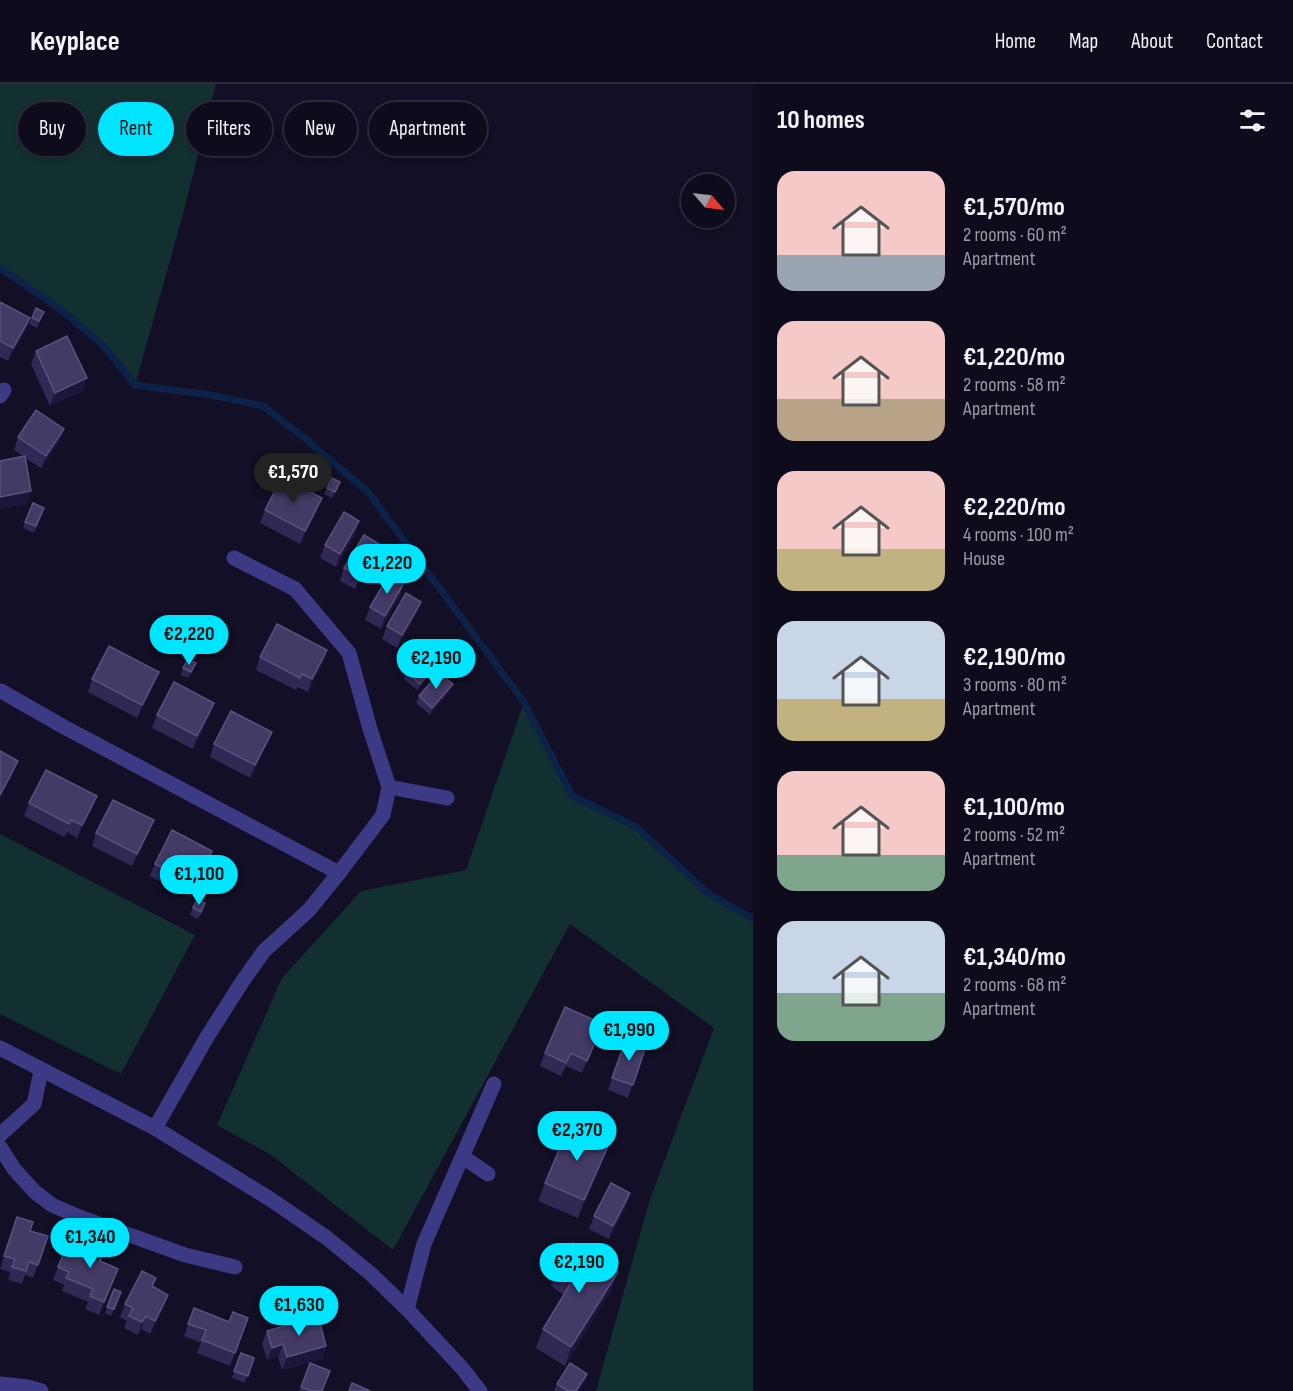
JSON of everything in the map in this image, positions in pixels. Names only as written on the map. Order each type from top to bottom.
[{"type":"street","points":[[155,1128],[213,1029],[264,951],[309,910],[383,815],[389,787],[349,653],[296,589],[234,558]]},
{"type":"street","points":[[1,691],[64,727],[339,873]]},
{"type":"street","points":[[389,787],[447,798]]},
{"type":"street","points":[[0,1048],[40,1071],[155,1128],[270,1199],[327,1238],[371,1274],[407,1309],[462,1368],[480,1391]]},
{"type":"street","points":[[0,1135],[34,1104],[40,1071]]},
{"type":"street","points":[[407,1309],[424,1244],[494,1084]]},
{"type":"street","points":[[0,1147],[14,1169],[34,1192],[52,1205],[185,1255],[235,1267]]},
{"type":"street","points":[[463,1157],[488,1174]]},
{"type":"street","points":[[0,1384],[41,1391]]},
{"type":"green space","points":[[0,84],[216,84],[211,102],[186,102],[186,156],[198,156],[135,385],[104,346],[59,308],[0,268]]},
{"type":"green space","points":[[524,702],[572,796],[635,826],[709,894],[753,919],[753,1391],[596,1391],[649,1202],[714,1028],[570,924],[393,1250],[271,1155],[217,1125],[282,978],[361,891],[466,870]]},
{"type":"green space","points":[[0,834],[195,935],[121,1074],[0,1014]]},
{"type":"building","points":[[0,302],[30,318],[13,348],[0,341]]},
{"type":"building","points":[[36,308],[44,312],[39,321],[32,318]]},
{"type":"building","points":[[67,336],[87,378],[55,393],[36,351]]},
{"type":"building","points":[[36,410],[64,429],[46,456],[18,437]]},
{"type":"building","points":[[25,456],[31,491],[0,497],[0,461]]},
{"type":"building","points":[[282,477],[322,498],[305,531],[265,510]]},
{"type":"building","points":[[332,478],[340,482],[335,492],[327,488]]},
{"type":"building","points":[[33,503],[44,508],[36,526],[25,522]]},
{"type":"building","points":[[344,512],[359,521],[340,554],[325,545]]},
{"type":"building","points":[[364,535],[379,544],[360,576],[344,568]]},
{"type":"building","points":[[389,575],[404,583],[385,616],[370,607]]},
{"type":"building","points":[[406,593],[421,602],[402,635],[387,626]]},
{"type":"building","points":[[277,624],[327,650],[312,679],[302,674],[300,678],[260,657]]},
{"type":"building","points":[[109,646],[159,672],[142,705],[92,679]]},
{"type":"building","points":[[427,649],[440,660],[420,684],[406,672]]},
{"type":"building","points":[[188,659],[196,663],[191,672],[183,668]]},
{"type":"building","points":[[439,673],[453,684],[432,708],[419,696]]},
{"type":"building","points":[[174,682],[214,703],[197,736],[157,715]]},
{"type":"building","points":[[231,711],[272,732],[255,765],[214,744]]},
{"type":"building","points":[[0,751],[18,761],[0,795]]},
{"type":"building","points":[[46,770],[97,796],[82,825],[71,820],[69,824],[29,803]]},
{"type":"building","points":[[113,800],[154,820],[137,854],[96,833]]},
{"type":"building","points":[[172,830],[212,851],[195,885],[155,864]]},
{"type":"building","points":[[197,899],[205,903],[201,912],[193,908]]},
{"type":"building","points":[[565,1007],[603,1024],[587,1061],[571,1053],[566,1063],[545,1053]]},
{"type":"building","points":[[626,1039],[646,1046],[633,1085],[612,1078]]},
{"type":"building","points":[[570,1124],[610,1142],[584,1200],[545,1183]]},
{"type":"building","points":[[611,1183],[630,1193],[613,1226],[594,1216]]},
{"type":"building","points":[[17,1217],[33,1222],[30,1231],[48,1236],[38,1265],[29,1262],[26,1271],[12,1267],[15,1259],[4,1256]]},
{"type":"building","points":[[87,1239],[106,1247],[100,1261],[118,1269],[104,1302],[90,1296],[93,1289],[66,1278],[69,1272],[58,1267],[66,1248],[81,1254]]},
{"type":"building","points":[[573,1243],[618,1272],[571,1347],[543,1329],[574,1278],[558,1268]]},
{"type":"building","points":[[142,1271],[156,1278],[152,1286],[168,1295],[155,1321],[146,1316],[142,1322],[129,1316],[133,1308],[125,1304]]},
{"type":"building","points":[[114,1289],[121,1292],[114,1309],[107,1307]]},
{"type":"building","points":[[194,1308],[229,1322],[233,1312],[248,1318],[235,1353],[202,1340],[206,1330],[188,1324]]},
{"type":"building","points":[[318,1316],[326,1346],[287,1357],[283,1344],[272,1348],[267,1331]]},
{"type":"building","points":[[241,1353],[254,1358],[248,1376],[234,1371]]},
{"type":"building","points":[[310,1363],[330,1371],[322,1391],[312,1391],[301,1387]]},
{"type":"building","points":[[570,1363],[587,1374],[576,1391],[568,1391],[557,1384]]},
{"type":"building","points":[[352,1383],[370,1391],[349,1391]]},
{"type":"waterway","points":[[0,268],[59,308],[104,346],[135,385],[211,395],[263,406],[368,492],[524,702],[572,796],[635,826],[709,894],[753,919]]}]
